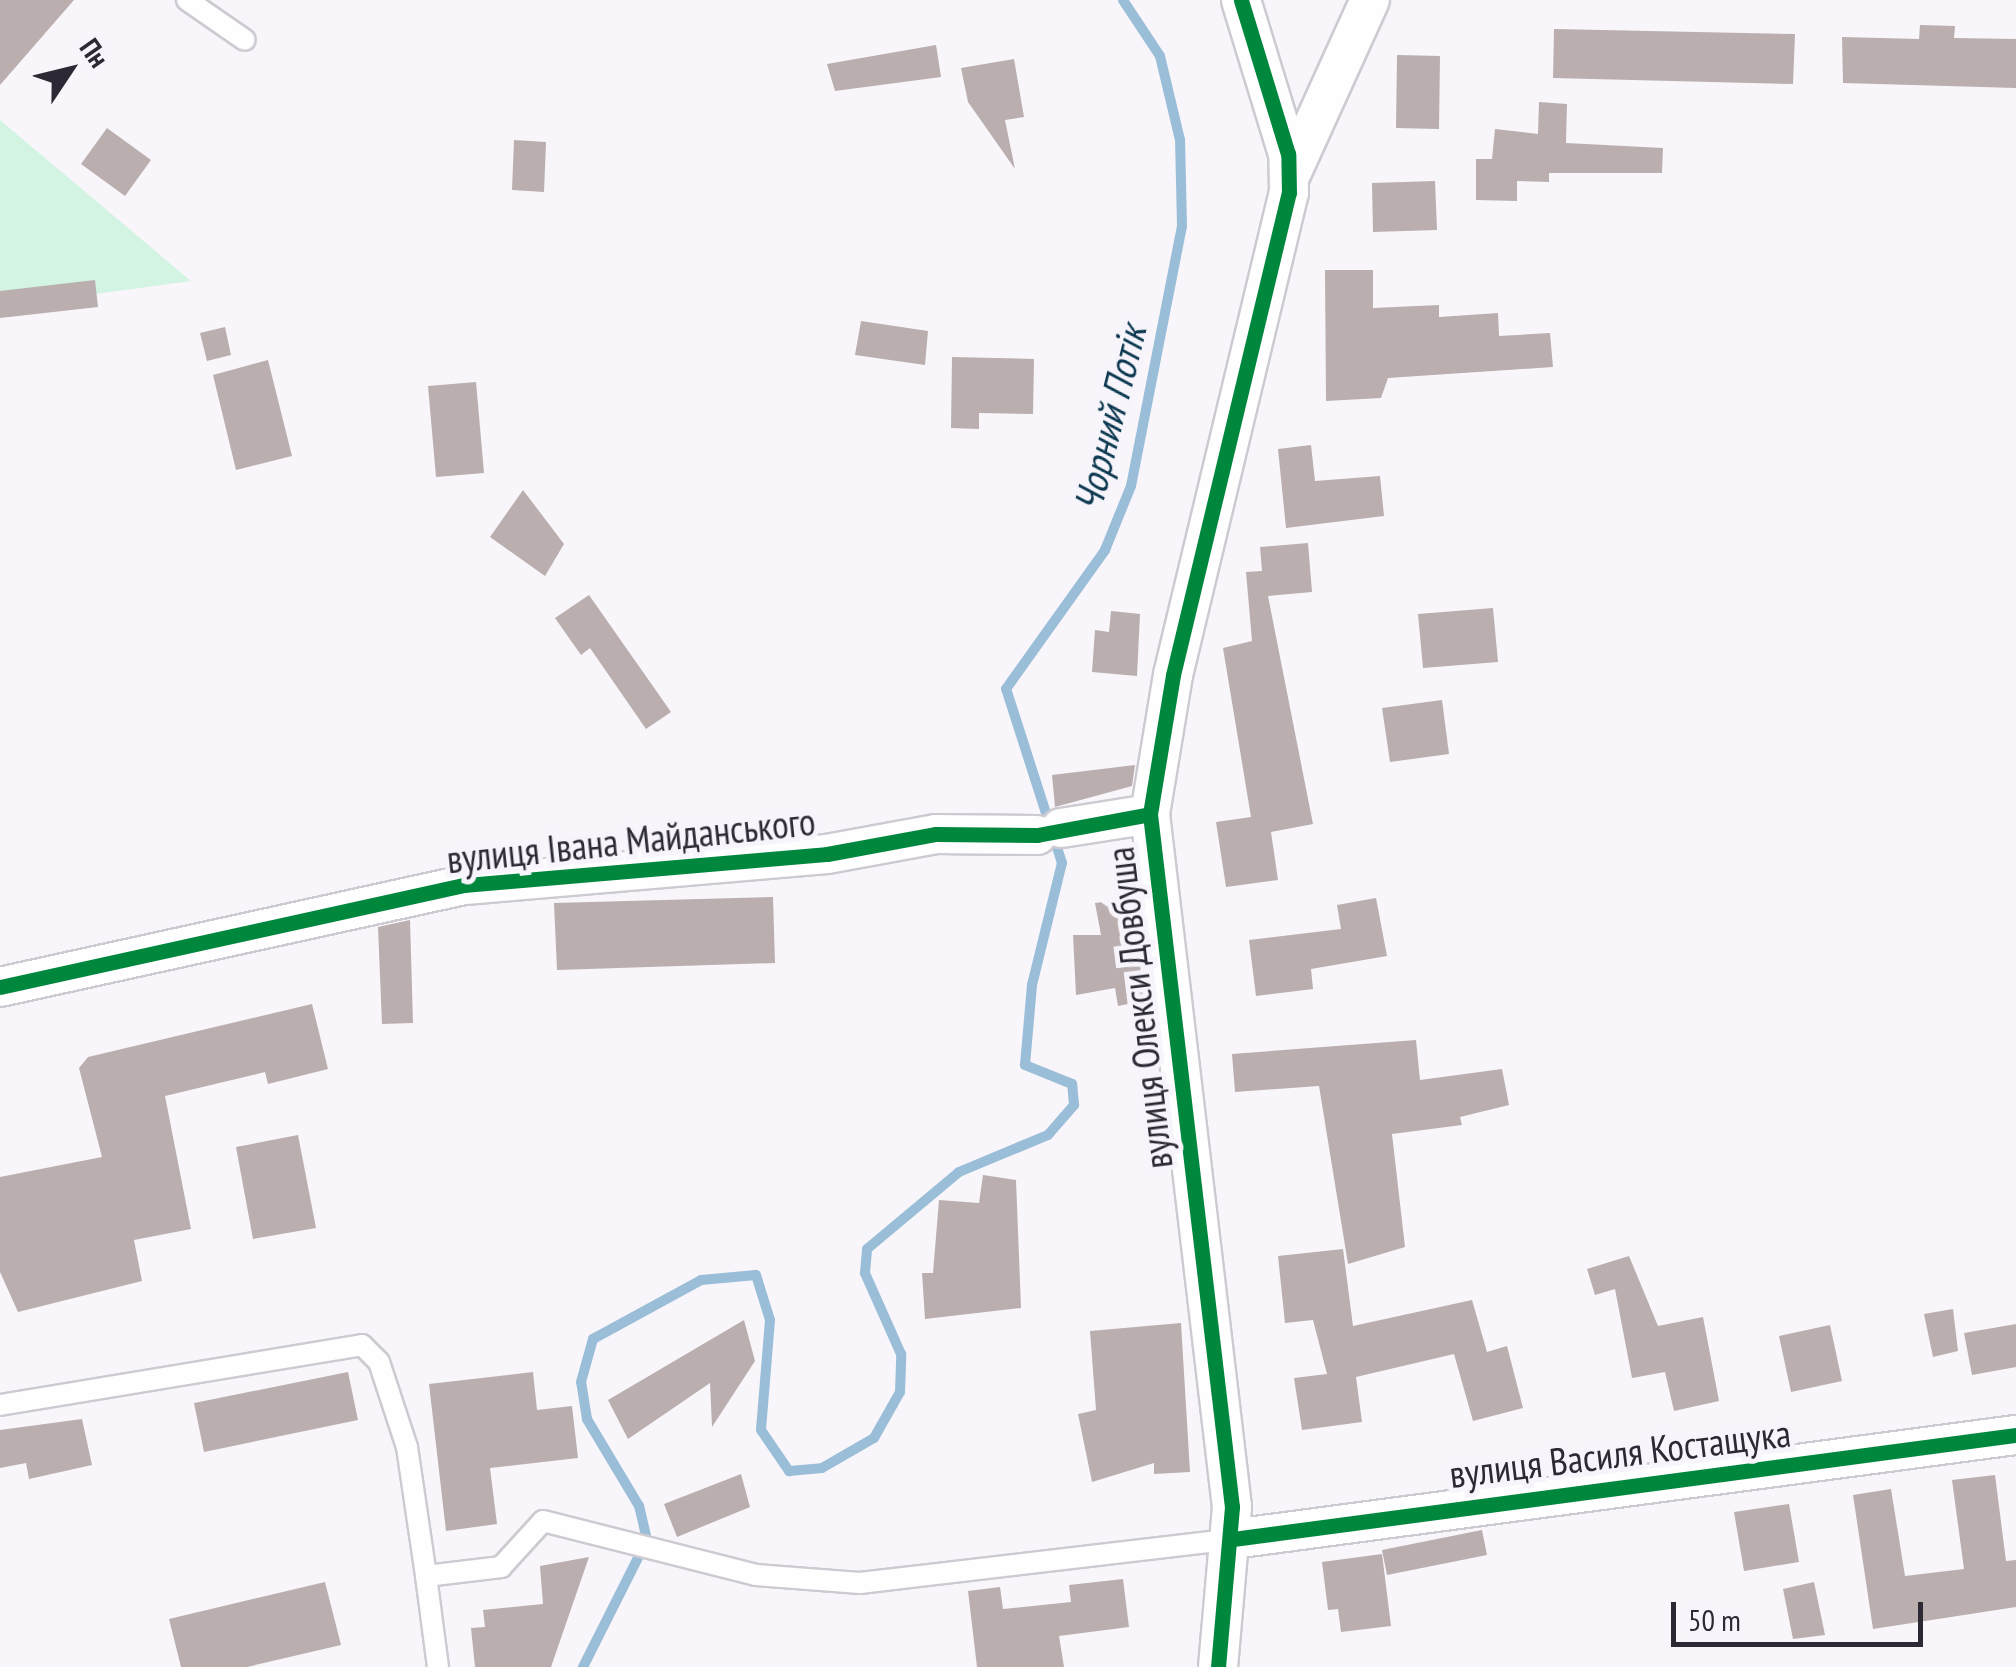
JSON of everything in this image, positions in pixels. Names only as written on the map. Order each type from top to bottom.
[{"type":"street","name":"вулиця Олекси Довбуша","points":[[1218,1667],[1233,1538],[1150,814],[1291,174],[1241,0]]},
{"type":"street","points":[[1291,174],[1370,0]]},
{"type":"street","name":"вулиця Івана Майданського","points":[[0,987],[465,885],[827,854],[936,834],[1049,831],[1150,814]]},
{"type":"street","name":"вулиця Василя Костащука","points":[[1233,1538],[2016,1436]]},
{"type":"lane","points":[[187,0],[245,40]]},
{"type":"lane","points":[[0,1405],[362,1346],[379,1362],[407,1447],[438,1667]]},
{"type":"lane","points":[[426,1576],[501,1567],[543,1521],[664,1554],[788,1578],[915,1582],[1233,1538]]},
{"type":"green space","points":[[0,120],[191,281],[0,307]]},
{"type":"building","points":[[0,0],[74,0],[0,85]]},
{"type":"building","points":[[1920,25],[1955,26],[1954,38],[2016,39],[2016,88],[1843,83],[1842,37],[1919,39]]},
{"type":"building","points":[[1554,29],[1795,34],[1793,84],[1553,78]]},
{"type":"building","points":[[936,45],[941,77],[835,91],[827,64]]},
{"type":"building","points":[[1397,55],[1440,56],[1439,129],[1396,128]]},
{"type":"building","points":[[1014,59],[1024,117],[1005,120],[1015,169],[968,102],[961,68]]},
{"type":"building","points":[[1539,102],[1567,104],[1566,143],[1663,148],[1662,173],[1549,173],[1549,182],[1517,181],[1517,201],[1476,200],[1476,159],[1492,159],[1495,129],[1538,134]]},
{"type":"building","points":[[107,128],[151,160],[125,196],[81,164]]},
{"type":"building","points":[[514,140],[546,142],[544,192],[512,190]]},
{"type":"building","points":[[1435,181],[1437,230],[1373,232],[1372,183]]},
{"type":"building","points":[[1325,270],[1373,270],[1373,308],[1439,305],[1439,317],[1498,313],[1499,336],[1550,333],[1553,367],[1388,378],[1381,398],[1326,401]]},
{"type":"building","points":[[95,280],[98,307],[0,318],[0,291]]},
{"type":"building","points":[[861,321],[928,331],[925,365],[855,355]]},
{"type":"building","points":[[225,327],[231,355],[207,361],[200,333]]},
{"type":"building","points":[[952,357],[1034,359],[1033,414],[979,413],[979,429],[951,428]]},
{"type":"building","points":[[268,360],[292,456],[236,470],[213,375]]},
{"type":"building","points":[[476,382],[484,473],[436,477],[428,386]]},
{"type":"building","points":[[1311,445],[1315,481],[1380,476],[1384,516],[1286,528],[1278,449]]},
{"type":"building","points":[[523,490],[564,544],[545,576],[490,537]]},
{"type":"building","points":[[1308,543],[1312,592],[1268,596],[1313,824],[1271,832],[1278,880],[1226,887],[1216,822],[1251,817],[1223,648],[1252,641],[1246,572],[1262,571],[1260,547]]},
{"type":"building","points":[[589,595],[671,712],[646,729],[590,648],[581,655],[555,618]]},
{"type":"building","points":[[1493,608],[1498,662],[1423,668],[1418,614]]},
{"type":"building","points":[[1111,611],[1140,614],[1137,676],[1092,672],[1095,630],[1109,632]]},
{"type":"building","points":[[1442,700],[1449,754],[1390,762],[1382,708]]},
{"type":"building","points":[[1135,765],[1132,786],[1055,807],[1052,775]]},
{"type":"building","points":[[773,897],[775,963],[557,970],[554,903]]},
{"type":"building","points":[[1137,897],[1149,1000],[1118,1006],[1115,988],[1076,995],[1073,935],[1101,935],[1095,903]]},
{"type":"building","points":[[1376,898],[1387,956],[1311,969],[1313,989],[1256,996],[1249,940],[1341,929],[1337,905]]},
{"type":"building","points":[[410,920],[413,1023],[382,1024],[378,927]]},
{"type":"building","points":[[312,1004],[328,1069],[268,1084],[265,1072],[165,1096],[191,1229],[134,1240],[142,1281],[18,1312],[0,1272],[0,1177],[102,1157],[79,1068],[88,1057]]},
{"type":"building","points":[[1416,1040],[1420,1080],[1502,1069],[1509,1105],[1460,1117],[1462,1125],[1392,1134],[1405,1247],[1348,1264],[1319,1086],[1235,1092],[1232,1054]]},
{"type":"building","points":[[298,1135],[316,1228],[253,1239],[236,1147]]},
{"type":"building","points":[[983,1175],[1016,1180],[1021,1308],[925,1319],[922,1273],[933,1273],[939,1200],[979,1203]]},
{"type":"building","points":[[1343,1249],[1353,1326],[1472,1300],[1487,1352],[1507,1346],[1523,1408],[1473,1421],[1454,1354],[1356,1377],[1362,1422],[1302,1430],[1294,1378],[1327,1374],[1313,1320],[1285,1323],[1278,1256]]},
{"type":"building","points":[[1629,1256],[1658,1326],[1703,1317],[1719,1401],[1674,1411],[1665,1372],[1632,1378],[1615,1289],[1595,1295],[1587,1269]]},
{"type":"building","points":[[1953,1309],[1958,1351],[1933,1357],[1924,1314]]},
{"type":"building","points":[[744,1320],[755,1361],[712,1427],[710,1383],[628,1439],[608,1400]]},
{"type":"building","points":[[1181,1323],[1190,1472],[1154,1474],[1154,1463],[1092,1482],[1078,1414],[1096,1410],[1090,1331]]},
{"type":"building","points":[[2016,1324],[2016,1367],[1972,1375],[1964,1333]]},
{"type":"building","points":[[1830,1325],[1842,1381],[1791,1392],[1779,1336]]},
{"type":"building","points":[[348,1372],[358,1420],[204,1452],[194,1403]]},
{"type":"building","points":[[533,1372],[537,1410],[572,1406],[578,1458],[490,1468],[497,1524],[446,1531],[429,1384]]},
{"type":"building","points":[[82,1419],[92,1465],[29,1479],[26,1463],[0,1468],[0,1430]]},
{"type":"building","points":[[741,1474],[750,1507],[677,1537],[664,1504]]},
{"type":"building","points":[[1995,1475],[2006,1561],[2016,1560],[2016,1607],[1873,1629],[1853,1495],[1891,1489],[1905,1576],[1964,1569],[1952,1480]]},
{"type":"building","points":[[1789,1504],[1799,1562],[1744,1571],[1734,1512]]},
{"type":"building","points":[[1482,1530],[1487,1555],[1387,1575],[1382,1550]]},
{"type":"building","points":[[1382,1554],[1391,1626],[1341,1632],[1338,1609],[1328,1610],[1322,1562]]},
{"type":"building","points":[[589,1557],[551,1667],[475,1667],[471,1628],[485,1627],[483,1610],[543,1604],[540,1566]]},
{"type":"building","points":[[1123,1579],[1129,1627],[1059,1636],[1064,1667],[977,1667],[968,1591],[1000,1587],[1003,1609],[1071,1602],[1069,1585]]},
{"type":"building","points":[[325,1582],[341,1645],[247,1667],[181,1667],[169,1619]]},
{"type":"building","points":[[1814,1582],[1825,1635],[1793,1639],[1783,1589]]},
{"type":"waterway","name":"Чорний Потік","points":[[583,1667],[647,1540],[639,1506],[587,1419],[581,1382],[593,1339],[701,1280],[756,1275],[770,1320],[761,1430],[789,1471],[822,1468],[874,1438],[900,1392],[901,1354],[865,1273],[867,1249],[959,1172],[1048,1135],[1074,1105],[1072,1084],[1025,1065],[1032,985],[1062,863],[1006,689],[1105,550],[1131,486],[1182,226],[1180,140],[1160,56],[1123,0]]},
{"type":"cycle path","points":[[1218,1667],[1232,1507],[1150,814],[1173,675],[1289,193],[1288,154],[1241,0]]},
{"type":"cycle path","points":[[0,987],[465,885],[827,854],[936,834],[1037,835],[1150,814]]},
{"type":"cycle path","points":[[1233,1539],[2016,1435]]}]
